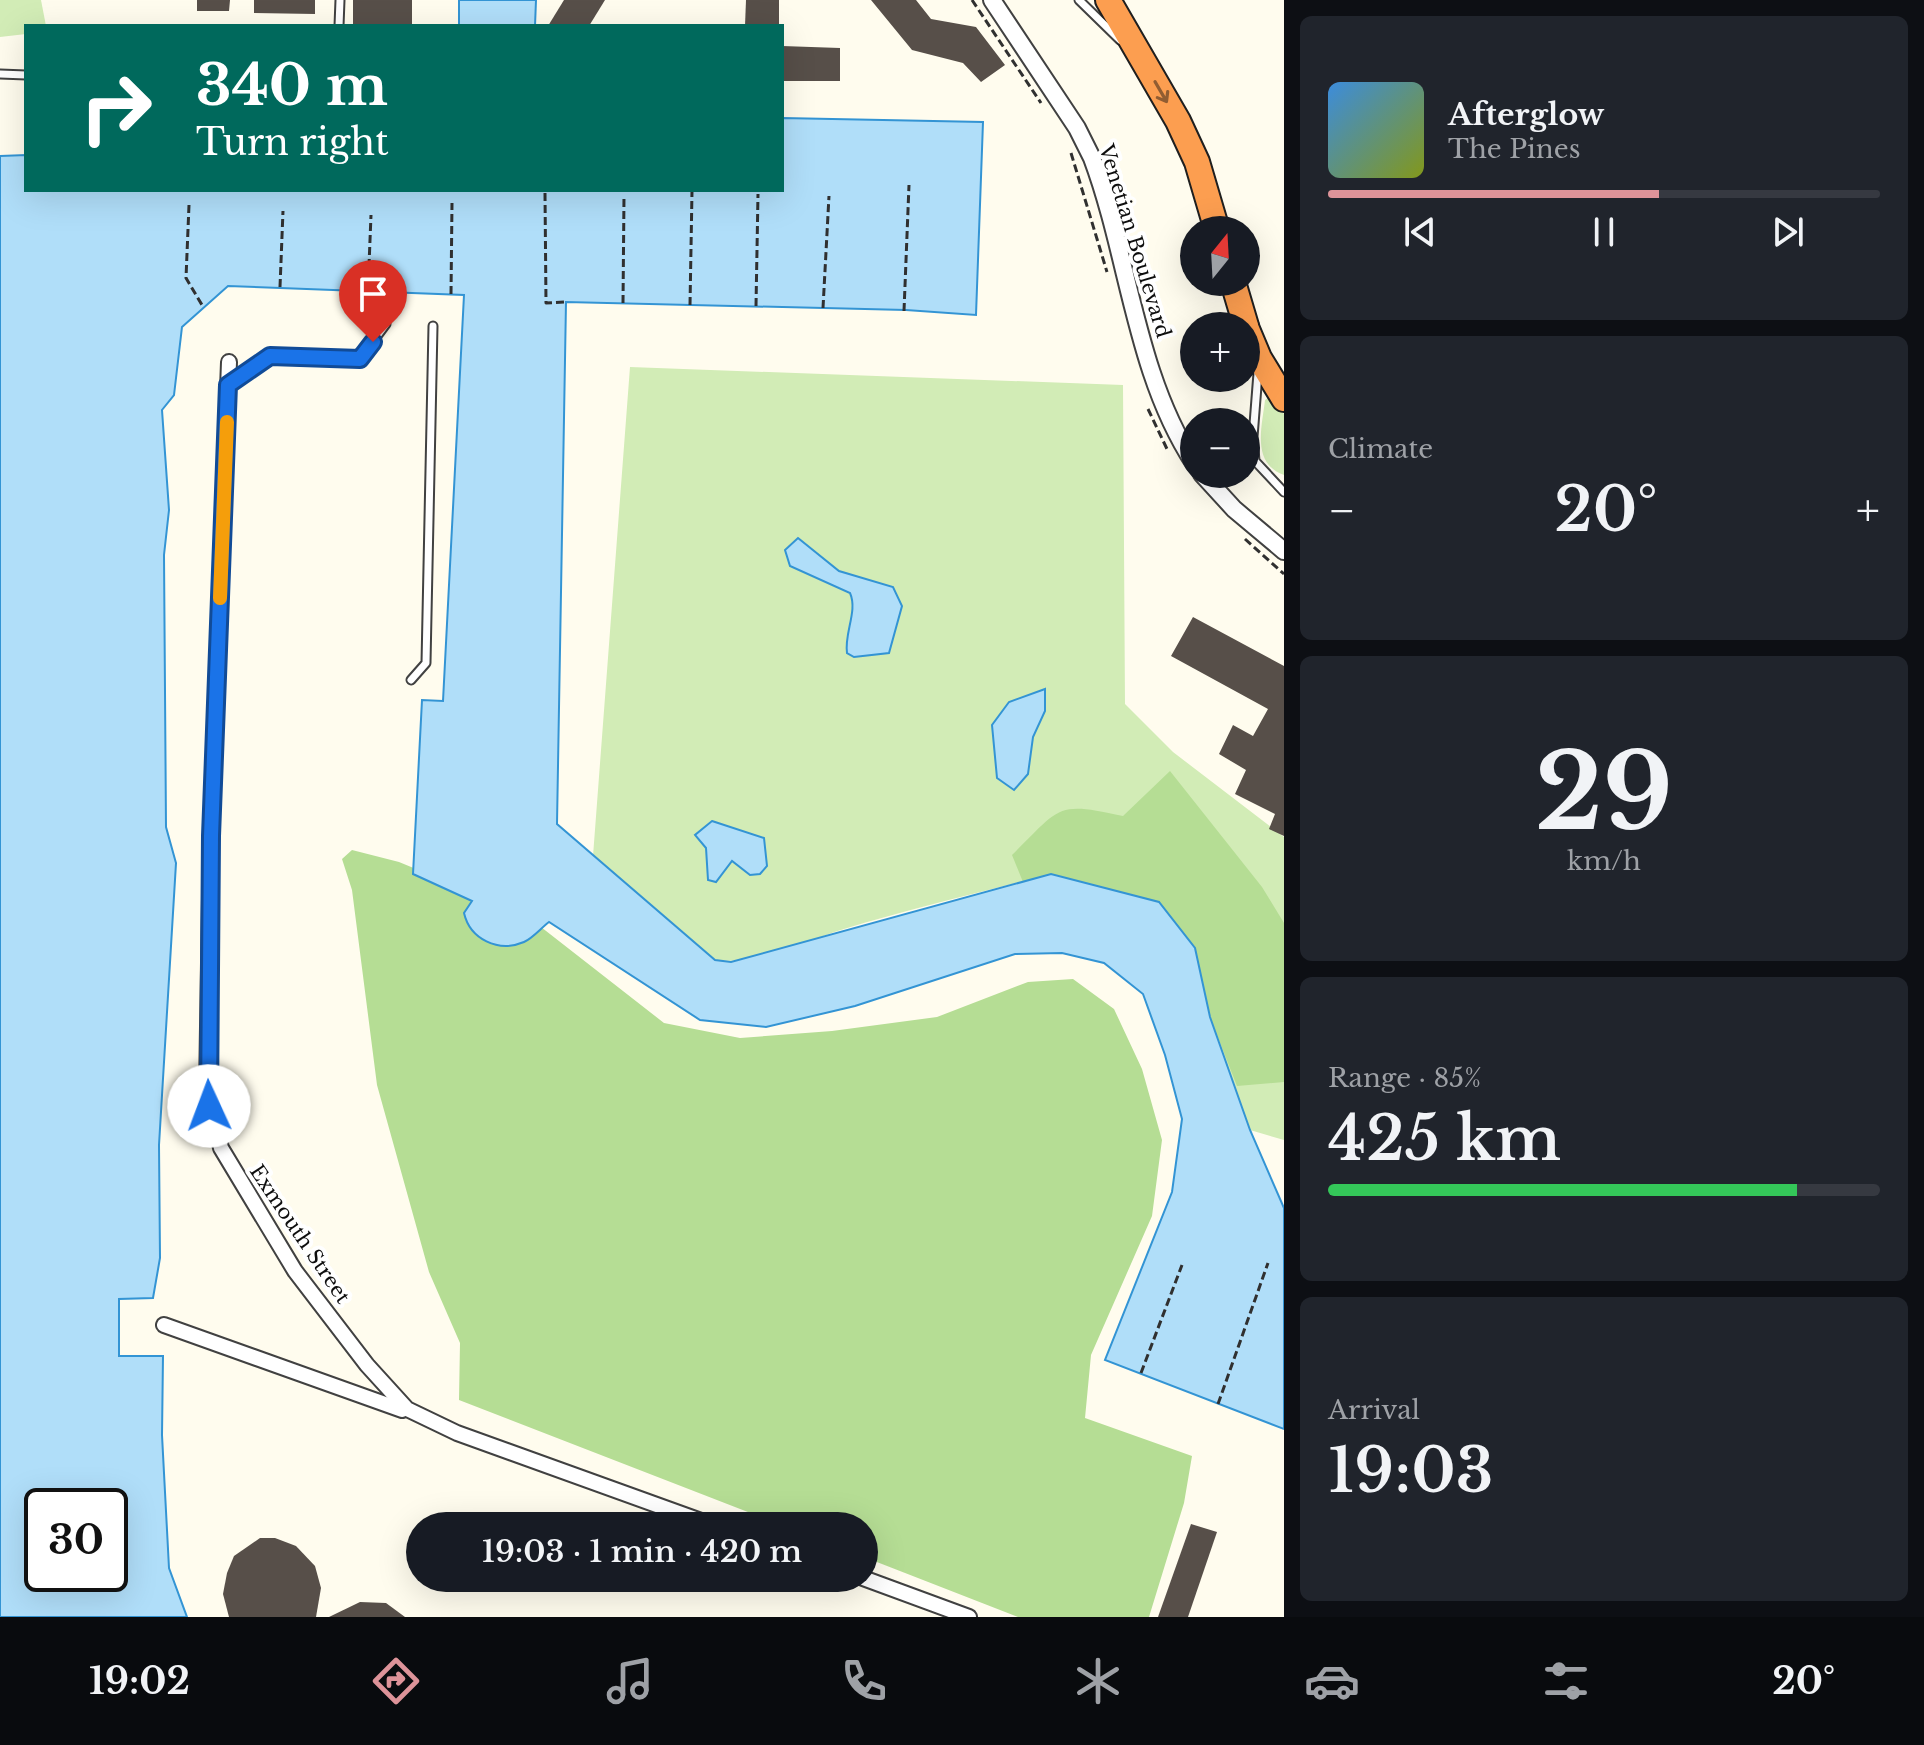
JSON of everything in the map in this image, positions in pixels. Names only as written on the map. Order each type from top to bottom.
[{"type":"highway","points":[[1115,6],[1197,162],[1213,216]]},
{"type":"highway","points":[[1260,354],[1284,399]]},
{"type":"street","name":"Venetian Boulevard","points":[[992,0],[1077,128],[1092,158],[1151,366],[1180,437]]},
{"type":"street","name":"Exmouth Street","points":[[229,362],[211,836],[209,1106],[221,1148],[295,1271],[388,1391],[407,1409],[429,1421]]},
{"type":"street","points":[[1215,488],[1234,509],[1284,551]]},
{"type":"street","name":"Exmouth Street","points":[[164,1325],[677,1512]]},
{"type":"street","points":[[878,1584],[969,1617]]},
{"type":"lane","points":[[339,24],[340,0]]},
{"type":"lane","points":[[1079,0],[1090,15],[1141,57]]},
{"type":"lane","points":[[0,74],[24,75]]},
{"type":"lane","points":[[228,385],[270,356],[360,359],[386,324]]},
{"type":"lane","points":[[411,680],[426,663],[433,326]]},
{"type":"lane","points":[[1257,392],[1253,437],[1255,461],[1284,492]]},
{"type":"path","points":[[904,311],[909,185]]},
{"type":"path","points":[[690,305],[692,192]]},
{"type":"path","points":[[545,193],[546,303],[566,302]]},
{"type":"path","points":[[756,306],[758,194]]},
{"type":"path","points":[[623,303],[624,196]]},
{"type":"path","points":[[823,308],[829,196]]},
{"type":"path","points":[[451,294],[452,203]]},
{"type":"path","points":[[189,205],[186,278],[202,305]]},
{"type":"path","points":[[280,287],[283,211]]},
{"type":"path","points":[[368,291],[371,215]]},
{"type":"path","points":[[1218,1404],[1268,1263]]},
{"type":"path","points":[[1141,1373],[1182,1265]]},
{"type":"green space","points":[[0,0],[41,0],[46,24],[24,24],[24,34],[0,37]]},
{"type":"green space","points":[[630,367],[1123,385],[1125,704],[1173,752],[1284,837],[1284,1140],[1250,1130],[1210,1017],[1195,948],[1051,874],[870,921],[765,956],[732,961],[715,960],[593,856]]},
{"type":"green space","points":[[1269,397],[1284,414],[1284,475],[1267,462],[1261,443],[1265,400]]},
{"type":"green space","points":[[1170,771],[1262,887],[1284,923],[1284,1082],[1237,1086],[1210,1017],[1195,948],[1051,874],[1023,882],[1012,855],[1060,812],[1084,809],[1123,816]]},
{"type":"green space","points":[[352,850],[399,862],[523,913],[664,1023],[740,1038],[832,1031],[937,1017],[1028,982],[1073,979],[1114,1009],[1142,1069],[1162,1140],[1152,1216],[1091,1355],[1085,1418],[1192,1456],[1184,1503],[1149,1617],[1018,1617],[878,1562],[878,1512],[748,1512],[459,1400],[460,1343],[429,1272],[377,1085],[352,890],[342,859]]},
{"type":"water","points":[[459,0],[536,0],[535,24],[459,24]]},
{"type":"water","points":[[784,118],[983,122],[976,315],[906,310],[566,302],[557,824],[715,960],[731,962],[1051,874],[1159,902],[1195,948],[1210,1017],[1250,1130],[1284,1208],[1284,1429],[1105,1360],[1172,1192],[1182,1119],[1165,1055],[1143,994],[1104,963],[1062,953],[1015,954],[855,1006],[766,1027],[700,1020],[549,922],[524,942],[504,946],[486,941],[467,922],[464,913],[472,901],[413,874],[422,700],[443,701],[464,295],[228,286],[182,327],[174,395],[162,410],[169,510],[164,555],[166,827],[176,863],[159,1145],[160,1258],[153,1298],[119,1299],[119,1356],[163,1356],[162,1435],[169,1568],[187,1617],[0,1617],[0,156],[24,155],[24,192],[784,192]]},
{"type":"water","points":[[798,538],[839,571],[893,587],[902,606],[889,653],[854,657],[847,653],[852,607],[850,593],[790,566],[785,550]]},
{"type":"water","points":[[1045,689],[1045,711],[1033,737],[1028,774],[1014,790],[997,778],[992,725],[1009,702]]},
{"type":"water","points":[[712,821],[764,838],[767,866],[760,874],[750,875],[732,861],[716,882],[708,880],[706,848],[695,835]]},
{"type":"building","points":[[197,0],[230,0],[229,11],[197,11]]},
{"type":"building","points":[[254,0],[315,0],[315,14],[254,13]]},
{"type":"building","points":[[353,0],[412,0],[412,24],[353,24]]},
{"type":"building","points":[[564,0],[605,0],[590,24],[549,24]]},
{"type":"building","points":[[746,0],[779,0],[779,24],[745,24]]},
{"type":"building","points":[[871,0],[916,0],[931,19],[976,27],[1005,65],[981,82],[963,63],[912,50]]},
{"type":"building","points":[[784,46],[840,48],[840,81],[784,81]]},
{"type":"building","points":[[1193,617],[1284,666],[1284,836],[1269,829],[1275,814],[1235,794],[1246,770],[1219,754],[1233,725],[1253,736],[1268,709],[1171,656]]},
{"type":"building","points":[[1191,1524],[1217,1532],[1188,1617],[1158,1617]]},
{"type":"building","points":[[260,1538],[275,1538],[296,1546],[315,1566],[321,1588],[316,1617],[229,1617],[223,1594],[227,1573],[234,1556]]},
{"type":"building","points":[[360,1602],[386,1603],[405,1617],[329,1617]]},
{"type":"slow traffic","points":[[220,598],[227,422]]},
{"type":"route","points":[[209,1106],[211,836],[228,385],[270,356],[360,359],[373,342]]}]
